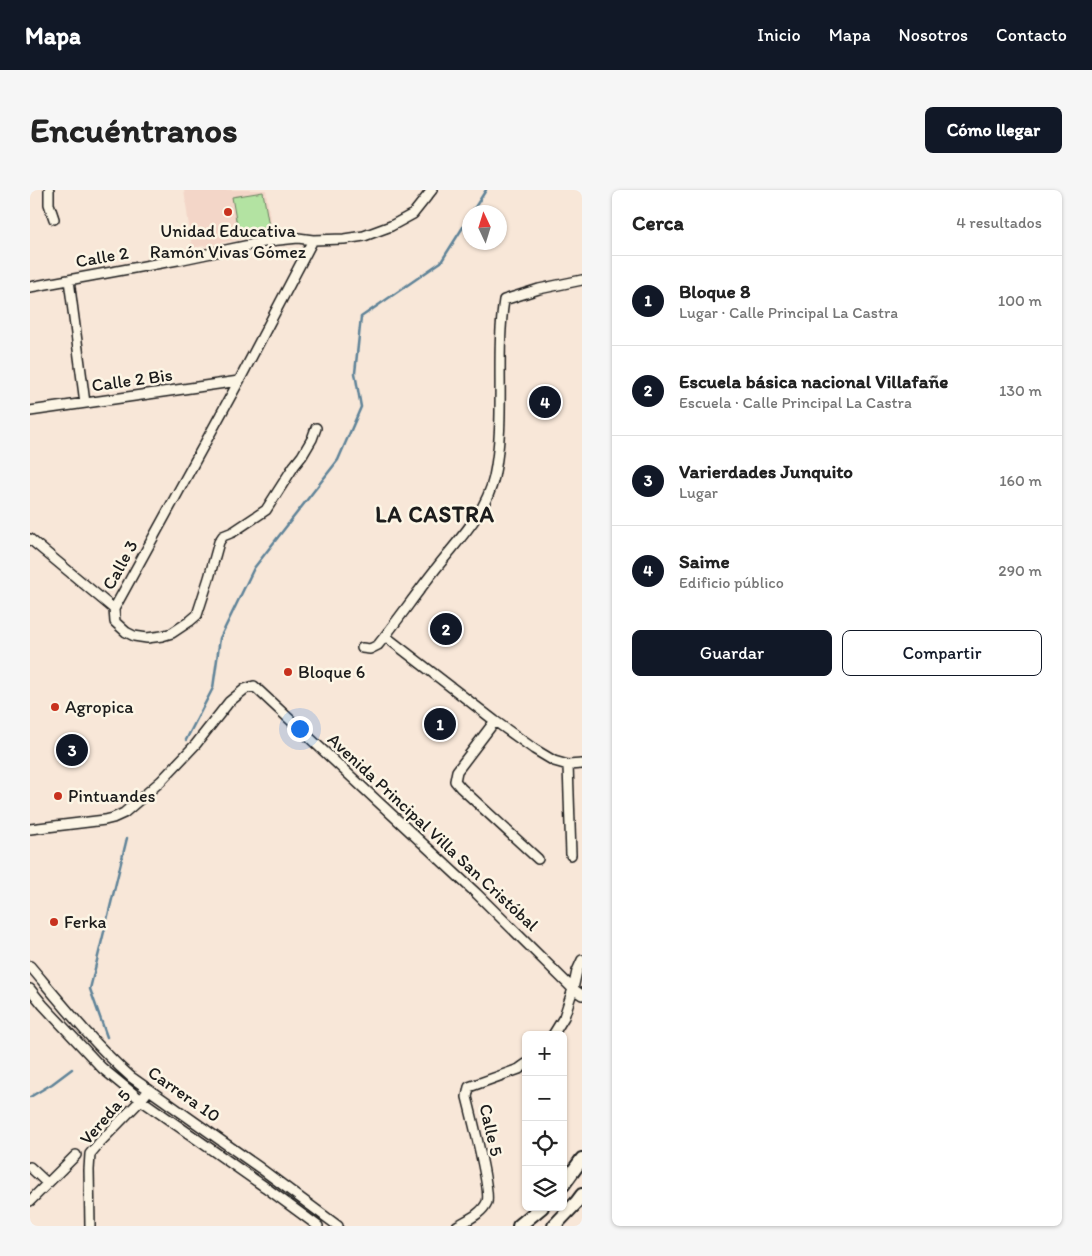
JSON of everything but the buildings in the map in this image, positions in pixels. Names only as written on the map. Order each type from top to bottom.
[{"type":"main road","points":[[567,1180],[582,1159]]},
{"type":"main road","points":[[554,1226],[582,1195]]},
{"type":"main road","points":[[520,1226],[537,1211]]},
{"type":"street","points":[[49,190],[49,204],[54,219]]},
{"type":"street","name":"Calle 2","points":[[30,287],[269,241],[298,238],[313,240],[344,239],[364,236],[391,226],[413,214],[432,190]]},
{"type":"street","name":"Calle 3","points":[[313,240],[239,381],[114,609],[115,622],[126,632],[134,636],[147,638],[172,633],[190,622],[197,615],[219,542],[223,536],[266,510],[302,456],[316,428]]},
{"type":"street","points":[[69,280],[86,403]]},
{"type":"street","points":[[362,648],[370,649],[378,645],[462,537],[482,508],[490,491],[494,476],[499,433],[501,324],[504,300],[539,289],[582,280]]},
{"type":"street","name":"Calle 2 Bis","points":[[30,411],[239,381]]},
{"type":"street","points":[[30,539],[114,609]]},
{"type":"street","points":[[385,636],[495,721],[554,761],[568,765],[582,764]]},
{"type":"street","name":"Avenida Principal Villa San Cristóbal","points":[[30,829],[105,820],[124,813],[161,781],[196,744],[229,702],[245,689],[254,686],[477,894],[573,989]]},
{"type":"street","points":[[495,721],[457,771],[455,781],[538,859]]},
{"type":"street","points":[[568,765],[571,855]]},
{"type":"street","points":[[555,1031],[564,1017],[582,960]]},
{"type":"street","name":"Carrera 10","points":[[30,966],[75,1020],[106,1053],[132,1076],[338,1226]]},
{"type":"street","name":"Carrera 10","points":[[30,989],[102,1068],[141,1100],[265,1186],[318,1226]]},
{"type":"street","points":[[573,989],[582,995]]},
{"type":"street","name":"Calle 5","points":[[457,1226],[480,1212],[488,1201],[485,1176],[467,1096],[469,1087],[522,1066]]},
{"type":"street","name":"Vereda 5","points":[[90,1226],[88,1170],[90,1154],[149,1090]]},
{"type":"street","points":[[30,1201],[76,1155]]},
{"type":"street","points":[[30,1167],[47,1183]]},
{"type":"shaded area","name":"Unidad Educativa Ramón Vivas Gómez","points":[[184,190],[266,190],[272,234],[192,248]]},
{"type":"green space","points":[[263,192],[270,232],[239,237],[232,197]]},
{"type":"waterway","points":[[476,205],[486,190]]},
{"type":"waterway","points":[[186,740],[213,688],[220,638],[254,568],[338,460],[361,407],[355,373],[361,317],[441,262],[462,229]]},
{"type":"waterway","points":[[107,1037],[90,989],[127,838]]},
{"type":"waterway","points":[[30,1097],[72,1069]]},
{"type":"place","name":"Unidad Educativa Ramón Vivas Gómez","points":[[228,212]]},
{"type":"place","name":"Saime","points":[[545,402]]},
{"type":"place","name":"Escuela básica nacional Villafañe","points":[[446,629]]},
{"type":"place","name":"Bloque 6","points":[[288,672]]},
{"type":"place","name":"Agropica","points":[[55,707]]},
{"type":"place","name":"Bloque 8","points":[[440,724]]},
{"type":"place","name":"Varierdades Junquito","points":[[72,750]]},
{"type":"place","name":"Pintuandes","points":[[58,796]]},
{"type":"place","name":"Ferka","points":[[54,922]]},
{"type":"district","name":"LA CASTRA","points":[[435,514]]}]
